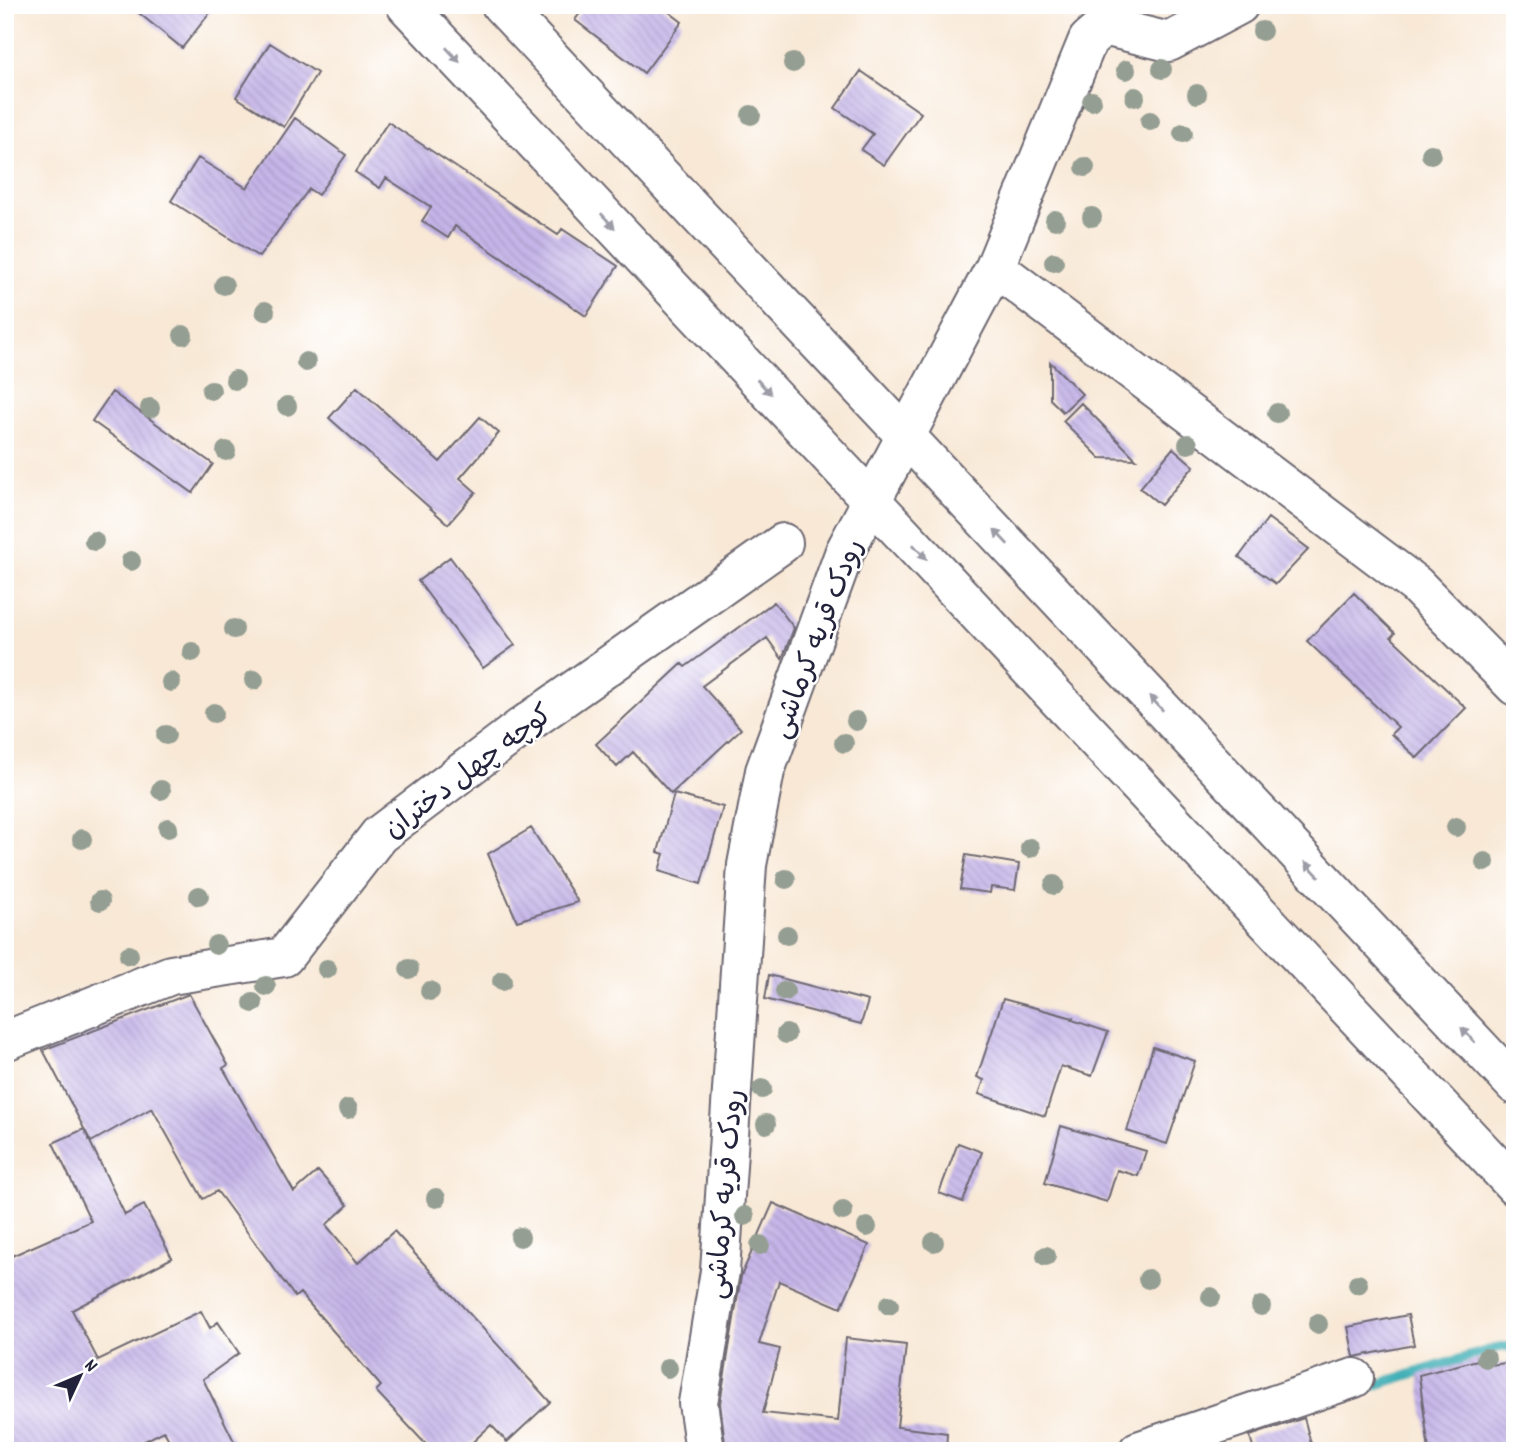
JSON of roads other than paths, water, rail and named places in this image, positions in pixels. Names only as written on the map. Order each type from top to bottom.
[{"type":"street","points":[[406,5],[1515,1186]]},
{"type":"street","points":[[501,5],[1515,1085]]},
{"type":"street","name":"رودک قریه کرماشی","points":[[705,1451],[698,1402],[720,1271],[747,865],[765,771],[845,551],[995,267],[1088,40],[1109,16],[1169,42],[1239,5]]},
{"type":"street","points":[[995,267],[1416,585],[1515,686]]},
{"type":"street","name":"کوچه چهل دختران","points":[[5,1041],[171,975],[284,957],[379,835],[523,726],[783,543]]},
{"type":"street","points":[[1138,1451],[1186,1443],[1353,1378]]},
{"type":"waterway","points":[[1359,1390],[1500,1347],[1515,1347]]}]
